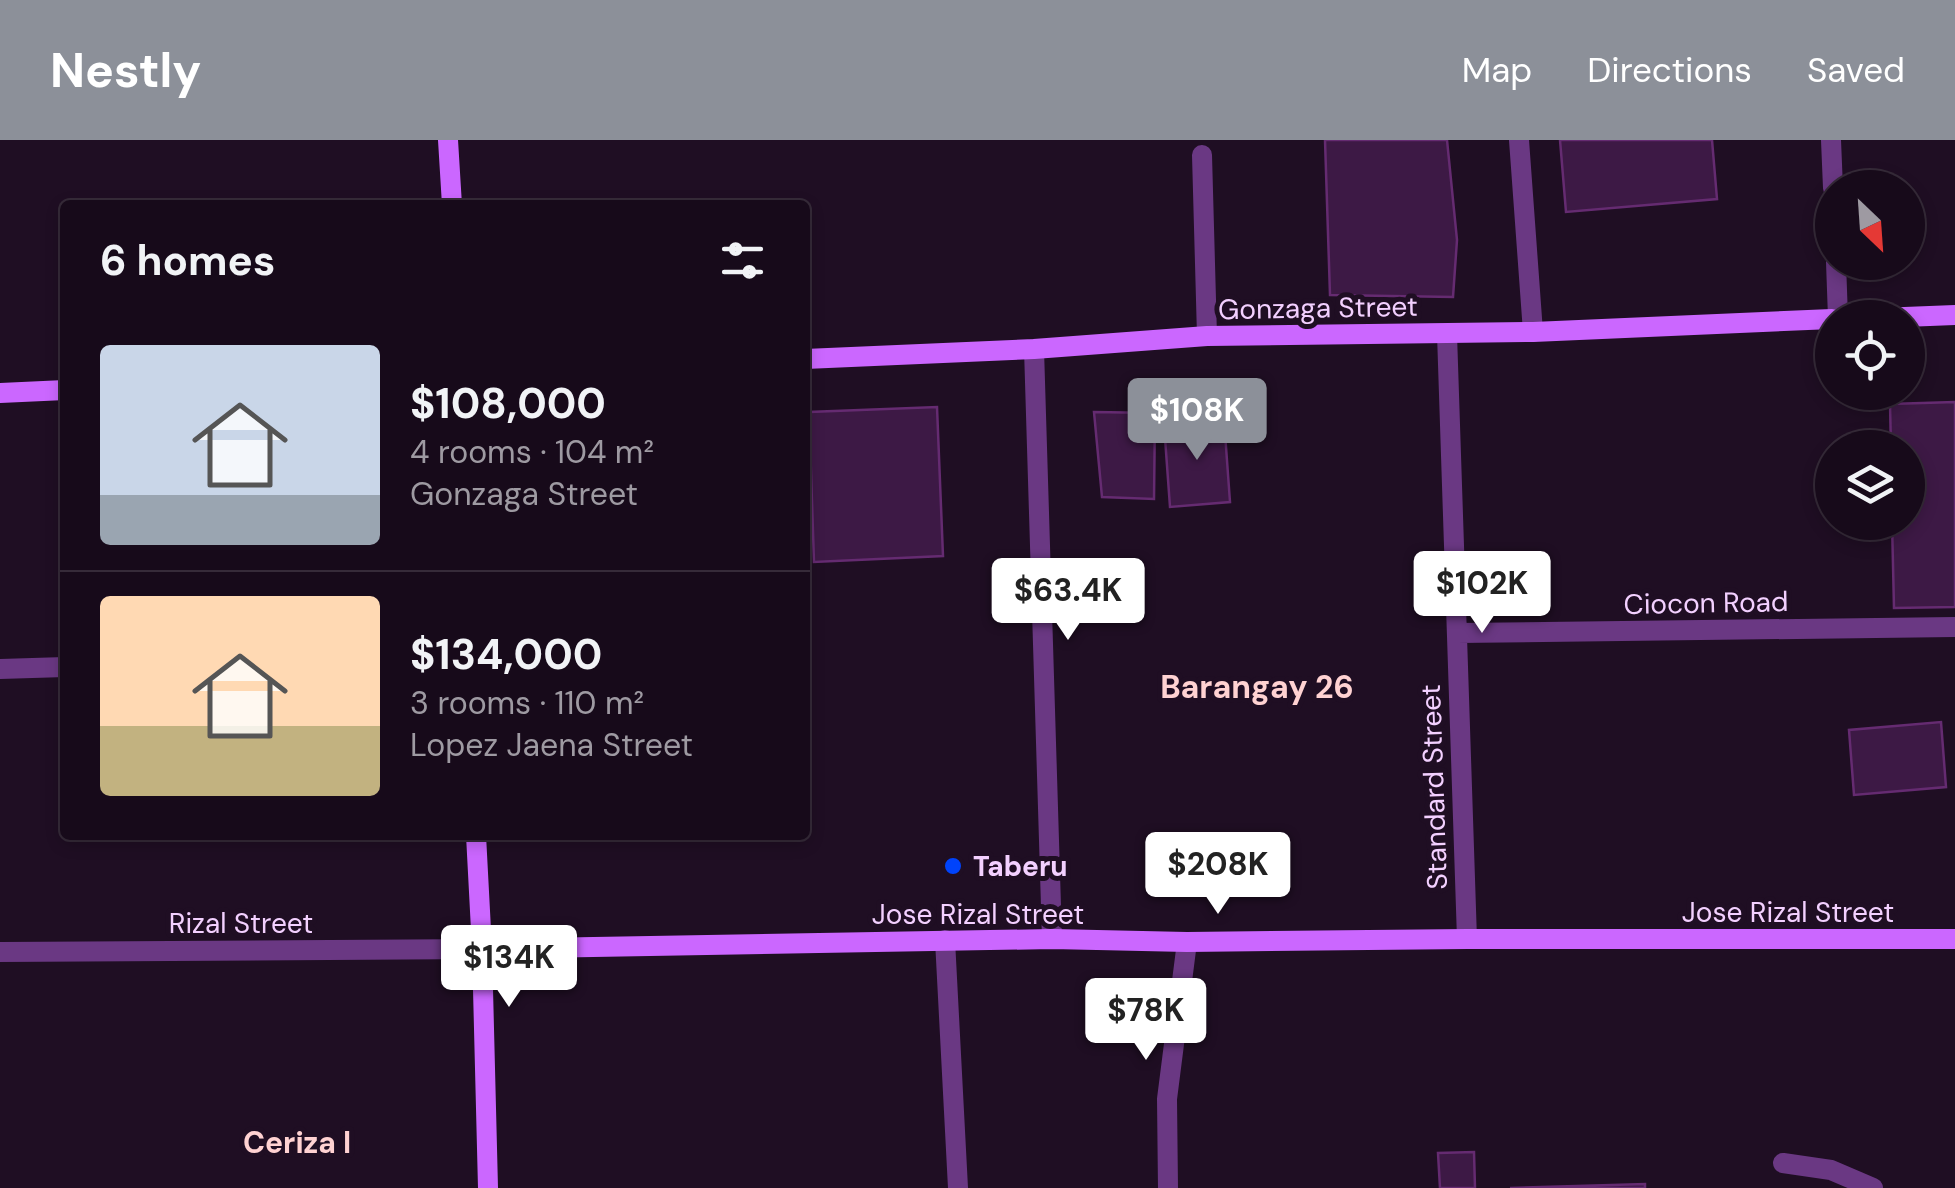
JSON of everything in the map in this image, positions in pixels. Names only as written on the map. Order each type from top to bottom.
[{"type":"street","points":[[448,140],[452,200]]},
{"type":"street","points":[[1519,140],[1533,332]]},
{"type":"street","points":[[1831,140],[1832,170]]},
{"type":"street","points":[[1202,154],[1207,336]]},
{"type":"street","points":[[1925,316],[1955,314]]},
{"type":"street","name":"Gonzaga Street","points":[[810,359],[1034,349],[1207,336],[1533,332],[1815,319]]},
{"type":"street","name":"Standard Street","points":[[1447,334],[1467,939]]},
{"type":"street","points":[[1034,349],[1052,940]]},
{"type":"street","points":[[0,393],[60,390]]},
{"type":"street","name":"Ciocon Road","points":[[1457,633],[1955,627]]},
{"type":"street","points":[[0,669],[60,667]]},
{"type":"street","points":[[476,840],[488,1188]]},
{"type":"street","name":"Jose Rizal Street","points":[[482,948],[945,940],[1955,939]]},
{"type":"street","points":[[945,940],[958,1188]]},
{"type":"street","points":[[1168,1188],[1167,1099],[1187,942]]},
{"type":"street","name":"Rizal Street","points":[[0,952],[482,948]]},
{"type":"street","points":[[1783,1163],[1831,1170],[1873,1188]]},
{"type":"building","points":[[1325,140],[1447,140],[1457,240],[1453,297],[1330,295]]},
{"type":"building","points":[[1560,140],[1712,140],[1717,199],[1566,212]]},
{"type":"building","points":[[1955,402],[1955,607],[1894,608],[1892,540],[1925,540],[1925,430],[1891,430],[1890,410],[1925,410],[1925,403]]},
{"type":"building","points":[[937,407],[943,556],[814,562],[810,412]]},
{"type":"building","points":[[1094,412],[1155,413],[1154,499],[1102,497]]},
{"type":"building","points":[[1224,419],[1230,502],[1170,507],[1164,424]]},
{"type":"building","points":[[1941,722],[1946,787],[1854,795],[1849,730]]},
{"type":"building","points":[[1474,1152],[1475,1188],[1440,1188],[1438,1153]]},
{"type":"building","points":[[1645,1184],[1645,1188],[1510,1188]]},
{"type":"place","name":"Taberu","points":[[953,866]]},
{"type":"district","name":"Barangay 26","points":[[1257,687]]},
{"type":"district","name":"Ceriza I","points":[[297,1142]]}]
